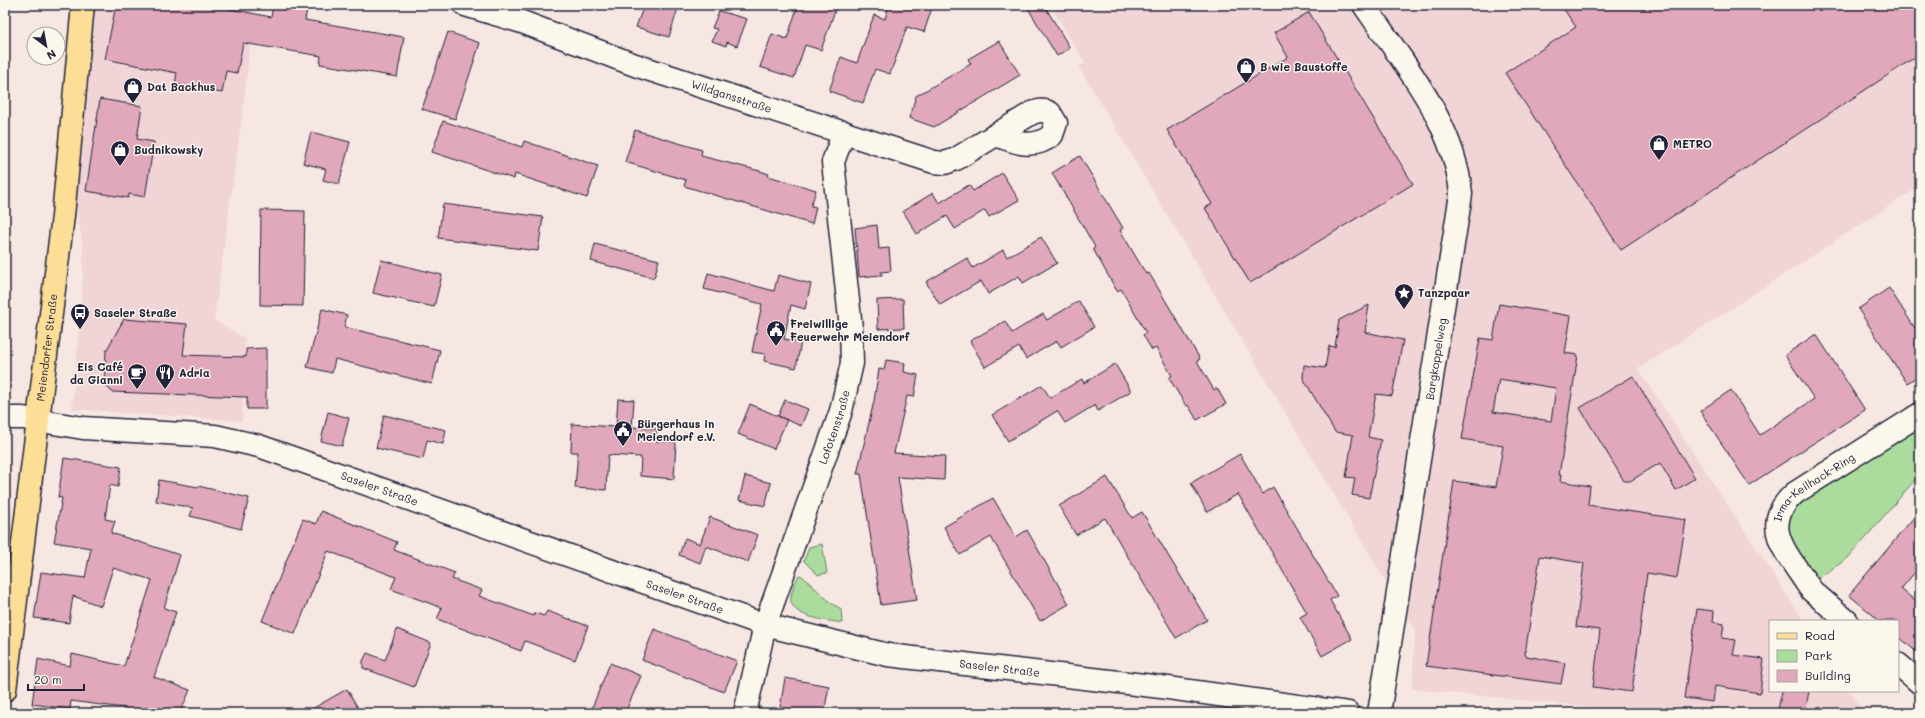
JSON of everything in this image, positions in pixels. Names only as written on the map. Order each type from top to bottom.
[{"type":"main road","name":"Meiendorfer Straße","points":[[5,690],[63,216],[83,5]]},
{"type":"street","name":"Wildgansstraße","points":[[465,5],[525,13],[636,65],[940,163],[956,160],[996,135]]},
{"type":"street","name":"Bargkoppelweg","points":[[1364,5],[1426,98],[1443,127],[1453,150],[1460,174],[1461,194],[1380,713]]},
{"type":"street","name":"Lofotenstraße","points":[[745,713],[765,625],[841,411],[852,363],[851,328],[834,162],[844,132]]},
{"type":"street","name":"Irma-Keilhack-Ring","points":[[1846,620],[1812,591],[1779,541],[1776,527],[1778,514],[1784,504],[1795,493],[1920,414]]},
{"type":"street","name":"Saseler Straße","points":[[5,418],[38,421],[83,428],[215,436],[259,446],[765,625],[888,655],[1161,687],[1348,713]]},
{"type":"street","points":[[1899,665],[1920,683]]},
{"type":"shaded area","points":[[96,5],[254,5],[244,102],[214,320],[245,338],[242,421],[72,409],[83,281],[83,248],[75,196]]},
{"type":"shaded area","points":[[1050,5],[1920,5],[1920,186],[1638,369],[1803,620],[1769,620],[1769,692],[1851,692],[1864,713],[1652,713],[1412,689],[1415,630],[1079,67],[1085,63]]},
{"type":"green space","points":[[1920,419],[1920,474],[1847,559],[1812,582],[1784,529],[1796,500]]},
{"type":"green space","points":[[822,544],[827,573],[818,575],[804,561],[809,547]]},
{"type":"green space","points":[[799,575],[802,576],[831,603],[841,609],[842,623],[810,617],[795,609],[791,603],[791,596]]},
{"type":"building","points":[[116,5],[210,5],[271,17],[273,5],[307,9],[305,20],[404,37],[397,77],[320,64],[321,56],[243,43],[237,73],[226,71],[222,93],[175,84],[177,73],[105,59]]},
{"type":"building","points":[[644,5],[679,5],[669,37],[636,27]]},
{"type":"building","points":[[798,5],[837,5],[821,50],[805,45],[794,78],[760,67],[772,34],[787,39]]},
{"type":"building","points":[[889,5],[933,5],[924,32],[907,27],[890,74],[875,69],[863,103],[829,91],[841,57],[857,63],[874,15],[885,19]]},
{"type":"building","points":[[1026,5],[1044,5],[1070,48],[1057,56]]},
{"type":"building","name":"METRO","points":[[1561,5],[1920,5],[1920,54],[1621,250],[1505,73],[1576,27]]},
{"type":"building","points":[[719,11],[747,19],[737,46],[727,42],[726,46],[712,41],[717,29],[712,28]]},
{"type":"building","points":[[1309,12],[1413,184],[1250,283],[1205,208],[1212,204],[1167,130],[1288,57],[1274,33]]},
{"type":"building","points":[[448,32],[480,43],[455,119],[422,109]]},
{"type":"building","points":[[999,41],[1020,75],[934,127],[909,118],[916,96],[971,64],[968,59]]},
{"type":"building","name":"Budnikowsky","points":[[100,99],[142,106],[137,139],[154,142],[145,197],[129,194],[128,198],[86,191]]},
{"type":"building","points":[[443,121],[522,147],[524,141],[598,166],[587,198],[515,174],[514,179],[432,152]]},
{"type":"building","points":[[635,130],[702,150],[701,156],[760,171],[769,174],[768,176],[816,190],[811,206],[816,207],[812,224],[684,186],[686,180],[625,162]]},
{"type":"building","points":[[311,132],[350,142],[339,184],[323,180],[326,169],[303,163]]},
{"type":"building","points":[[1080,156],[1123,228],[1120,230],[1146,274],[1149,273],[1200,359],[1197,361],[1214,390],[1217,388],[1226,404],[1197,420],[1188,405],[1186,406],[1169,378],[1172,376],[1156,348],[1152,350],[1143,335],[1146,333],[1121,289],[1117,291],[1093,249],[1095,247],[1052,173]]},
{"type":"building","points":[[1002,173],[1019,200],[989,217],[985,210],[955,229],[947,216],[917,234],[903,211],[933,193],[939,203],[969,185],[973,191]]},
{"type":"building","points":[[443,204],[543,217],[538,251],[438,238]]},
{"type":"building","points":[[261,210],[305,211],[303,306],[260,305]]},
{"type":"building","points":[[877,225],[879,249],[889,248],[891,271],[881,272],[882,275],[859,277],[855,228]]},
{"type":"building","points":[[1041,237],[1057,263],[1023,283],[1019,276],[988,294],[981,281],[940,305],[926,282],[967,258],[973,268],[1003,250],[1007,257]]},
{"type":"building","points":[[595,244],[659,260],[654,278],[591,261]]},
{"type":"building","points":[[381,260],[442,275],[434,307],[373,293]]},
{"type":"building","points":[[708,273],[774,291],[778,275],[811,284],[805,309],[791,305],[784,339],[801,342],[796,368],[764,361],[765,354],[752,352],[762,304],[704,289]]},
{"type":"building","points":[[1889,288],[1920,336],[1920,375],[1907,383],[1858,309]]},
{"type":"building","points":[[903,299],[904,328],[878,329],[877,300]]},
{"type":"building","points":[[1079,301],[1094,327],[1061,347],[1057,341],[1026,359],[1019,347],[985,367],[970,341],[1005,321],[1012,333],[1043,314],[1047,320]]},
{"type":"building","points":[[1499,304],[1571,316],[1565,353],[1578,355],[1559,475],[1561,475],[1560,481],[1590,486],[1588,505],[1686,520],[1677,578],[1647,573],[1632,692],[1593,687],[1600,630],[1576,627],[1584,563],[1540,556],[1525,654],[1526,656],[1565,663],[1561,684],[1426,666],[1454,481],[1496,487],[1503,446],[1462,439],[1480,338],[1493,340]],"holes":[[[1499,379],[1556,388],[1551,421],[1493,412]]]},
{"type":"building","points":[[1369,305],[1365,332],[1403,340],[1392,396],[1376,394],[1368,437],[1381,440],[1369,498],[1352,495],[1355,478],[1346,477],[1353,435],[1335,432],[1303,378],[1304,365],[1325,368],[1329,346],[1335,347],[1339,320]]},
{"type":"building","points":[[322,309],[347,315],[344,327],[440,350],[432,384],[335,359],[332,373],[307,367]]},
{"type":"building","points":[[124,319],[187,324],[183,355],[246,357],[246,349],[266,348],[266,409],[247,409],[247,397],[112,392],[104,384],[106,351]]},
{"type":"building","points":[[1816,334],[1865,410],[1749,485],[1700,411],[1731,390],[1760,435],[1814,399],[1785,355]]},
{"type":"building","points":[[886,360],[905,363],[904,372],[918,375],[914,397],[907,396],[894,453],[945,456],[944,480],[898,477],[917,600],[881,605],[861,474],[857,474],[874,401],[879,369],[884,370]]},
{"type":"building","points":[[1115,364],[1131,391],[1098,411],[1095,405],[1065,423],[1057,411],[1008,441],[992,415],[1042,385],[1050,398],[1082,379],[1084,383]]},
{"type":"building","points":[[1633,376],[1695,478],[1676,490],[1660,463],[1630,481],[1624,481],[1580,408]]},
{"type":"building","name":"Bürgerhaus in Meiendorf e.V.","points":[[618,399],[634,400],[632,427],[657,429],[656,441],[676,442],[674,479],[640,476],[641,457],[608,455],[606,490],[575,488],[578,452],[571,452],[572,424],[616,427]]},
{"type":"building","points":[[785,400],[808,409],[801,426],[778,416]]},
{"type":"building","points":[[750,404],[787,420],[774,449],[738,434]]},
{"type":"building","points":[[328,412],[349,418],[342,446],[321,441]]},
{"type":"building","points":[[384,415],[446,430],[443,444],[427,440],[423,459],[376,448]]},
{"type":"building","points":[[1240,454],[1263,494],[1273,487],[1337,596],[1330,600],[1352,639],[1322,656],[1300,617],[1307,613],[1238,494],[1207,512],[1191,483]]},
{"type":"building","points":[[64,458],[121,467],[118,487],[110,485],[105,519],[115,521],[111,533],[180,555],[164,608],[176,612],[154,677],[190,690],[180,713],[123,713],[124,708],[71,701],[70,709],[32,704],[38,659],[70,666],[72,654],[124,666],[152,580],[113,568],[101,606],[73,596],[69,623],[34,618],[41,572],[85,578],[91,548],[54,542],[62,498],[58,497]]},
{"type":"building","points":[[745,476],[771,483],[765,506],[739,500]]},
{"type":"building","points":[[1107,477],[1132,518],[1142,512],[1207,620],[1176,638],[1105,518],[1076,535],[1059,506]]},
{"type":"building","points":[[159,480],[198,486],[249,498],[241,529],[190,516],[193,508],[156,501]]},
{"type":"building","points":[[993,498],[1016,537],[1027,530],[1069,604],[1040,621],[991,537],[960,555],[944,527]]},
{"type":"building","points":[[1920,510],[1920,566],[1901,589],[1920,605],[1920,655],[1899,637],[1899,620],[1879,620],[1849,595]]},
{"type":"building","points":[[321,511],[397,542],[394,550],[455,573],[452,579],[482,590],[479,596],[534,616],[535,613],[544,616],[547,611],[588,626],[575,660],[525,641],[521,651],[437,619],[442,608],[391,589],[396,577],[328,551],[295,634],[262,621],[303,519],[316,524]]},
{"type":"building","points":[[710,517],[758,535],[748,562],[706,546],[700,563],[679,555],[685,538],[700,544]]},
{"type":"building","points":[[1697,609],[1714,611],[1713,622],[1724,624],[1722,638],[1736,640],[1733,655],[1764,659],[1760,693],[1715,686],[1713,702],[1684,698]]},
{"type":"building","points":[[397,629],[431,643],[414,687],[363,668],[363,661],[367,653],[385,660]]},
{"type":"building","points":[[654,629],[737,661],[724,692],[642,660]]},
{"type":"building","points":[[610,663],[641,676],[625,713],[590,713]]},
{"type":"building","points":[[785,678],[829,686],[824,713],[805,713],[780,708]]},
{"type":"building","points":[[347,689],[361,713],[305,713]]},
{"type":"building","points":[[1782,692],[1809,692],[1805,713],[1778,710]]},
{"type":"place","name":"B wie Baustoffe","points":[[1246,84]]},
{"type":"place","name":"Dat Backhus","points":[[133,104]]},
{"type":"place","name":"METRO","points":[[1659,161]]},
{"type":"place","name":"Budnikowsky","points":[[120,167]]},
{"type":"place","name":"Tanzpaar","points":[[1404,310]]},
{"type":"place","name":"Saseler Straße","points":[[80,330]]},
{"type":"place","name":"Freiwillige Feuerwehr Meiendorf","points":[[776,347]]},
{"type":"place","name":"Eis Café da Gianni","points":[[137,390]]},
{"type":"place","name":"Adria","points":[[165,390]]},
{"type":"place","name":"Bürgerhaus in Meiendorf e.V.","points":[[623,447]]}]
